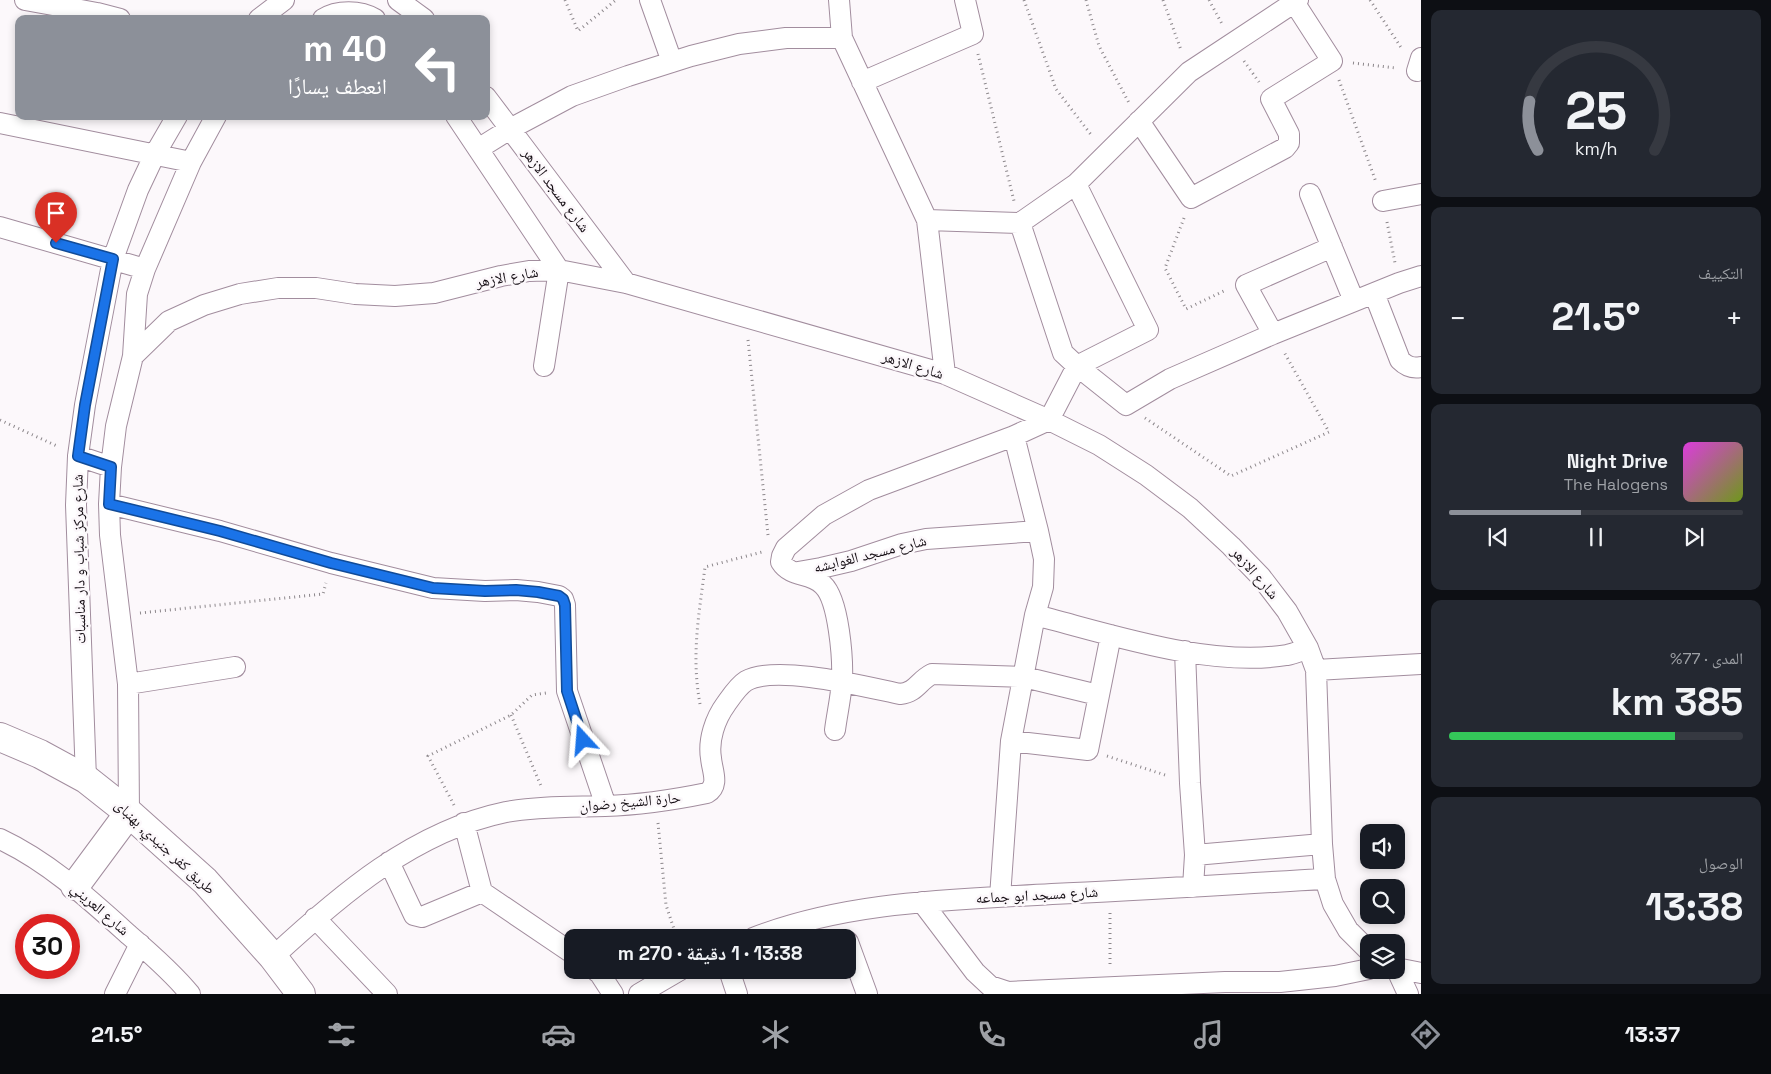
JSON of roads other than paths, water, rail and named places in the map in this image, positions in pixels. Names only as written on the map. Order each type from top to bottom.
[{"type":"main road","name":"طريق كفر جنيدي, بهنباى","points":[[0,737],[40,754],[86,779],[129,813],[205,881],[273,957],[301,994]]},
{"type":"main road","points":[[75,886],[129,813]]},
{"type":"street","points":[[25,0],[105,15]]},
{"type":"street","points":[[264,15],[284,0]]},
{"type":"street","points":[[398,0],[419,15]]},
{"type":"street","points":[[650,0],[672,62]]},
{"type":"street","points":[[839,0],[842,38],[927,220],[945,374]]},
{"type":"street","points":[[862,82],[973,34],[965,0]]},
{"type":"street","points":[[927,220],[1020,223],[1076,184],[1105,154],[1189,72],[1296,1],[1332,61],[1271,99],[1289,134],[1289,143],[1285,148],[1191,198],[1139,121]]},
{"type":"street","points":[[326,11],[365,15]]},
{"type":"street","points":[[478,149],[510,129],[572,96],[672,62],[739,44],[786,38],[842,38]]},
{"type":"street","name":"شارع مسجد الازهر","points":[[490,102],[626,283]]},
{"type":"street","name":"شارع مركز شباب و دار مناسبات","points":[[86,779],[76,505],[78,456],[85,405],[113,259],[138,190],[155,154],[176,120]]},
{"type":"street","points":[[129,813],[128,684],[110,535],[111,467],[116,426],[133,356],[137,294],[145,269],[191,162],[214,120]]},
{"type":"street","points":[[459,120],[559,270],[544,366]]},
{"type":"street","points":[[0,123],[191,162]]},
{"type":"street","points":[[835,730],[842,682],[842,652],[832,600],[827,588],[820,582],[812,577],[792,573],[785,568],[781,562],[782,556],[778,549],[824,515],[869,490],[1014,436],[1049,420],[1077,366],[1148,330],[1076,184]]},
{"type":"street","points":[[1310,194],[1354,301]]},
{"type":"street","points":[[1383,201],[1421,194]]},
{"type":"street","points":[[1020,223],[1063,353],[1126,405],[1170,379],[1273,334],[1399,283],[1421,276]]},
{"type":"street","points":[[0,227],[145,269]]},
{"type":"street","points":[[1273,334],[1246,285],[1332,248]]},
{"type":"street","name":"شارع الازهر","points":[[133,356],[169,321],[204,305],[240,294],[278,288],[316,288],[355,294],[395,296],[434,292],[529,271],[559,270],[626,283],[945,374],[1049,420],[1099,445],[1146,474],[1190,508],[1261,577],[1287,611],[1308,648],[1316,670],[1325,879],[1333,904],[1348,930],[1360,942]]},
{"type":"street","points":[[1374,293],[1400,360],[1405,365],[1421,367]]},
{"type":"street","points":[[1000,897],[1011,741],[1043,587],[1044,559],[1014,436]]},
{"type":"street","points":[[78,456],[111,467]]},
{"type":"street","points":[[109,504],[220,531],[331,563],[433,588],[485,591],[516,590],[559,596],[563,599],[565,605],[567,691],[606,806]]},
{"type":"street","name":"شارع مسجد الغوايشه","points":[[792,573],[843,563],[902,544],[926,539],[1038,531]]},
{"type":"street","points":[[1036,614],[1111,635],[1185,651],[1220,656],[1288,655],[1308,648]]},
{"type":"street","points":[[1011,741],[1088,750],[1111,635]]},
{"type":"street","points":[[1185,651],[1194,855],[1193,887]]},
{"type":"street","points":[[1316,670],[1421,664]]},
{"type":"street","points":[[128,684],[235,667]]},
{"type":"street","name":"حارة الشيخ رضوان","points":[[273,957],[315,918],[389,862],[464,823],[506,812],[550,807],[606,806],[656,802],[706,793],[711,790],[715,780],[710,756],[712,733],[721,711],[744,682],[756,677],[769,675],[799,676],[842,682],[900,694],[915,690],[925,678],[932,674],[1024,677],[1098,695]]},
{"type":"street","points":[[464,823],[482,892],[564,948]]},
{"type":"street","name":"شارع العريني","points":[[0,839],[18,847],[75,886],[140,944],[190,994]]},
{"type":"street","points":[[1194,855],[1322,844]]},
{"type":"street","points":[[389,862],[416,917],[422,917],[482,892]]},
{"type":"street","name":"شارع مسجد ابو جماعه","points":[[776,929],[837,913],[922,902],[1325,879]]},
{"type":"street","points":[[922,902],[975,972],[990,986],[1008,992],[1028,993],[1110,988],[1225,988],[1335,976],[1360,970]]},
{"type":"street","points":[[837,913],[843,929]]},
{"type":"street","points":[[315,918],[387,994]]},
{"type":"street","points":[[114,994],[140,944]]},
{"type":"street","points":[[856,964],[867,994]]},
{"type":"street","points":[[1405,970],[1421,973]]},
{"type":"street","points":[[603,979],[613,994]]},
{"type":"street","points":[[639,994],[665,979]]},
{"type":"street","points":[[732,979],[737,994]]},
{"type":"street","points":[[1401,979],[1408,994]]}]
